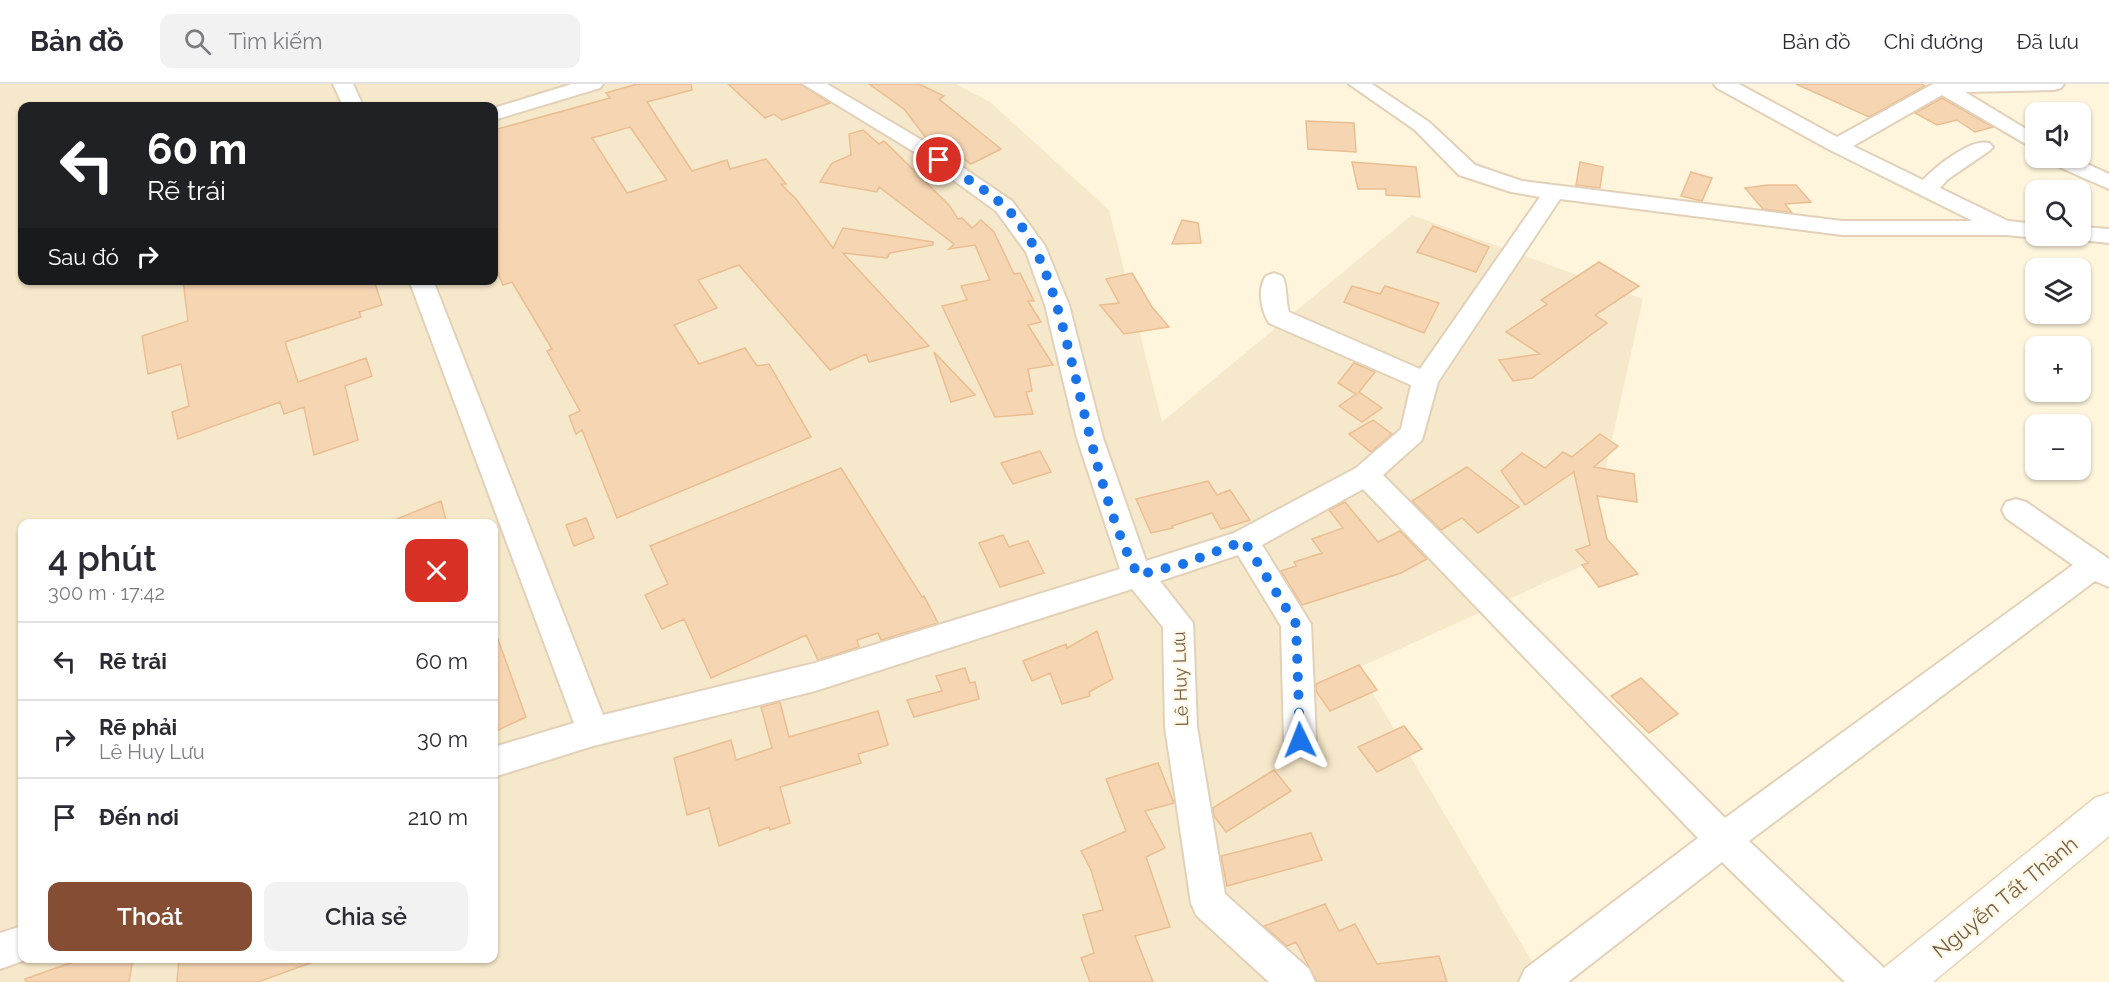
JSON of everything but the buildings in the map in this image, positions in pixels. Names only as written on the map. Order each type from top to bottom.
[{"type":"main road","name":"Nguyễn Tất Thành","points":[[1900,982],[2109,811]]},
{"type":"street","points":[[343,84],[351,102]]},
{"type":"street","points":[[498,113],[593,84]]},
{"type":"street","name":"Lê Huy Lưu","points":[[813,84],[923,149],[1004,206],[1037,251],[1057,305],[1090,438],[1128,555],[1138,575],[1178,623],[1181,727],[1209,903],[1296,982]]},
{"type":"street","points":[[1359,84],[1422,126],[1467,170],[1519,187],[1842,228],[2025,230]]},
{"type":"street","points":[[1724,84],[1925,191],[2006,228]]},
{"type":"street","points":[[1837,146],[1942,87],[2054,84]]},
{"type":"street","points":[[1942,87],[2025,137]]},
{"type":"street","points":[[1925,191],[1940,174],[1982,147]]},
{"type":"street","points":[[2079,168],[2109,182]]},
{"type":"street","points":[[498,761],[593,732],[815,676],[1138,575],[1183,564],[1244,541],[1366,475],[1413,433],[1425,381],[1554,192]]},
{"type":"street","points":[[2091,235],[2109,236]]},
{"type":"street","points":[[1274,281],[1273,299],[1278,317],[1425,381]]},
{"type":"street","points":[[423,285],[593,732]]},
{"type":"street","points":[[1366,475],[1723,840],[1872,982]]},
{"type":"street","points":[[1538,982],[1723,840],[2102,570],[2016,510]]},
{"type":"street","points":[[1244,541],[1296,624],[1300,740]]},
{"type":"street","points":[[0,951],[18,945]]},
{"type":"shaded area","points":[[0,84],[956,84],[990,102],[1109,210],[1162,422],[1412,215],[1643,299],[1584,565],[1358,668],[1544,982],[0,982]]},
{"type":"route","points":[[939,160],[1004,206],[1037,251],[1057,305],[1090,438],[1128,555],[1138,575],[1183,564],[1244,541],[1296,624],[1300,740]]}]
